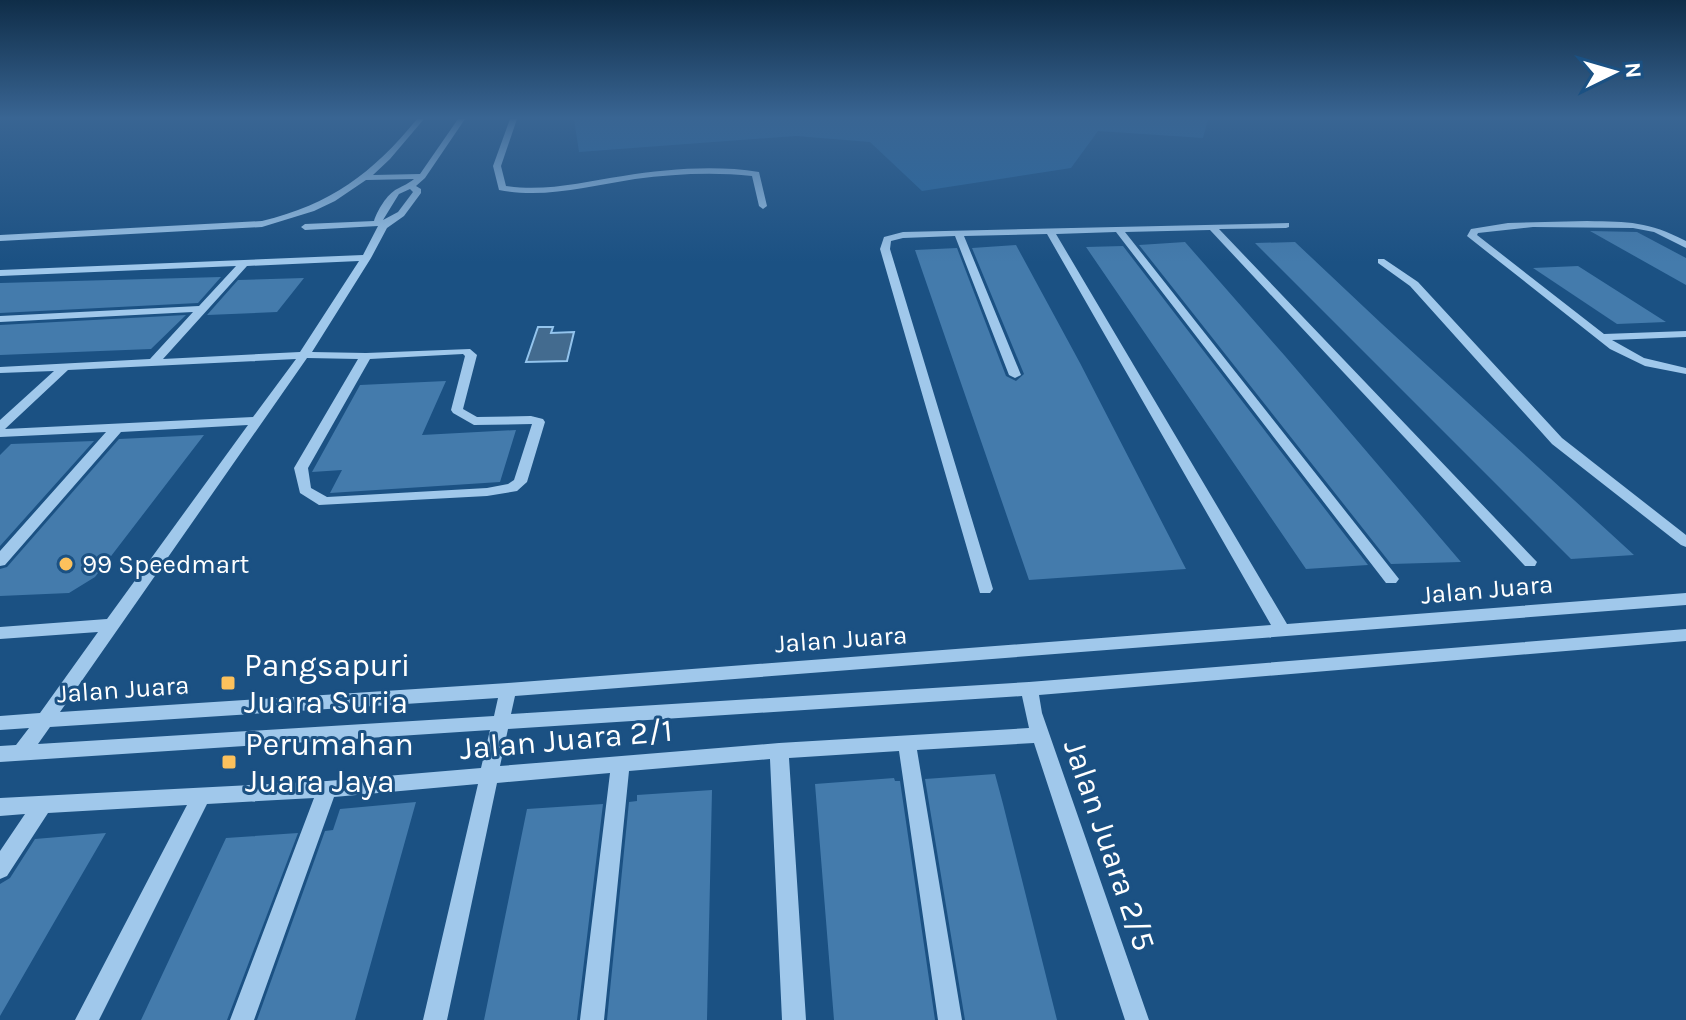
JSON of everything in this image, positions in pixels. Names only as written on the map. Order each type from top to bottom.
[{"type":"street","points":[[0,238],[262,224],[323,205],[351,191],[377,167]]},
{"type":"street","points":[[384,224],[380,215],[396,192],[411,186],[429,167]]},
{"type":"street","points":[[497,167],[502,188],[517,191],[554,190],[658,175],[756,174],[763,206]]},
{"type":"street","points":[[367,178],[422,176]]},
{"type":"street","points":[[22,752],[304,355],[384,224],[418,191],[411,186]]},
{"type":"street","points":[[305,227],[384,224]]},
{"type":"street","points":[[985,589],[885,249],[887,239],[903,235],[958,233],[1286,225]]},
{"type":"street","points":[[1686,245],[1659,230],[1635,225],[1499,227],[1474,231],[1472,236],[1478,244],[1599,337],[1635,360],[1660,368],[1686,371]]},
{"type":"street","points":[[1211,226],[1530,562]]},
{"type":"street","points":[[1118,229],[1391,579]]},
{"type":"street","points":[[1049,230],[1283,631]]},
{"type":"street","points":[[958,233],[1015,375]]},
{"type":"street","points":[[0,273],[366,258]]},
{"type":"street","points":[[1381,261],[1414,284],[1557,441],[1686,542]]},
{"type":"street","points":[[154,362],[245,262]]},
{"type":"street","points":[[0,319],[201,309]]},
{"type":"street","points":[[1599,337],[1686,334]]},
{"type":"street","points":[[0,370],[304,355],[470,352],[457,410],[474,421],[539,422],[520,482],[512,488],[487,492],[324,502],[305,490],[301,468],[366,356]]},
{"type":"street","points":[[0,430],[65,367]]},
{"type":"street","points":[[0,430],[257,421]]},
{"type":"street","points":[[0,561],[117,428]]},
{"type":"street","name":"Jalan Juara","points":[[0,723],[508,690],[1686,599]]},
{"type":"street","points":[[0,633],[111,625]]},
{"type":"street","points":[[0,754],[1029,689],[1686,635]]},
{"type":"street","name":"Jalan Juara 2/5","points":[[1029,689],[1041,735],[1137,1020]]},
{"type":"street","points":[[435,1020],[486,777],[508,690]]},
{"type":"street","name":"Jalan Juara 2/1","points":[[0,807],[327,789],[779,751],[1041,735]]},
{"type":"street","points":[[907,744],[950,1020]]},
{"type":"street","points":[[779,751],[794,1020]]},
{"type":"street","points":[[592,1020],[621,763]]},
{"type":"street","points":[[242,1020],[327,789]]},
{"type":"street","points":[[87,1020],[201,797]]},
{"type":"street","points":[[0,869],[43,804]]},
{"type":"shaded area","points":[[896,167],[1072,167],[1071,168],[922,191]]},
{"type":"shaded area","points":[[538,327],[553,327],[551,333],[574,332],[567,361],[526,362]]},
{"type":"building","points":[[1590,231],[1637,232],[1686,258],[1686,285]]},
{"type":"building","points":[[1185,242],[1461,562],[1391,564],[1139,245]]},
{"type":"building","points":[[1295,242],[1634,555],[1571,559],[1255,243]]},
{"type":"building","points":[[1016,245],[1186,569],[1029,580],[915,250],[957,248],[1006,376],[1016,381],[1024,374],[972,248]]},
{"type":"building","points":[[1123,246],[1368,565],[1306,569],[1086,247]]},
{"type":"building","points":[[1578,266],[1666,322],[1617,324],[1533,268]]},
{"type":"building","points":[[221,277],[198,303],[0,313],[0,283]]},
{"type":"building","points":[[304,278],[277,312],[207,315],[238,280]]},
{"type":"building","points":[[186,315],[151,349],[0,355],[0,325]]},
{"type":"building","points":[[446,381],[422,435],[516,430],[500,482],[330,493],[342,470],[312,472],[360,385]]},
{"type":"building","points":[[204,435],[95,577],[69,593],[0,596],[0,569],[7,567],[119,439]]},
{"type":"building","points":[[94,441],[0,546],[0,455],[11,444]]},
{"type":"building","points":[[995,774],[1057,1020],[965,1020],[925,779]]},
{"type":"building","points":[[894,778],[900,781],[935,1020],[834,1020],[815,784]]},
{"type":"building","points":[[712,790],[707,1020],[607,1020],[629,802],[637,801],[637,795]]},
{"type":"building","points":[[416,802],[355,1020],[257,1020],[325,831],[333,830],[340,809]]},
{"type":"building","points":[[603,804],[577,1020],[484,1020],[527,809]]},
{"type":"building","points":[[106,833],[0,1016],[0,884],[10,878],[35,839]]},
{"type":"building","points":[[298,833],[227,1020],[141,1020],[226,838]]},
{"type":"place","name":"99 Speedmart","points":[[66,564]]},
{"type":"place","name":"Pangsapuri Juara Suria","points":[[228,683]]},
{"type":"place","name":"Perumahan Juara Jaya","points":[[229,762]]}]
